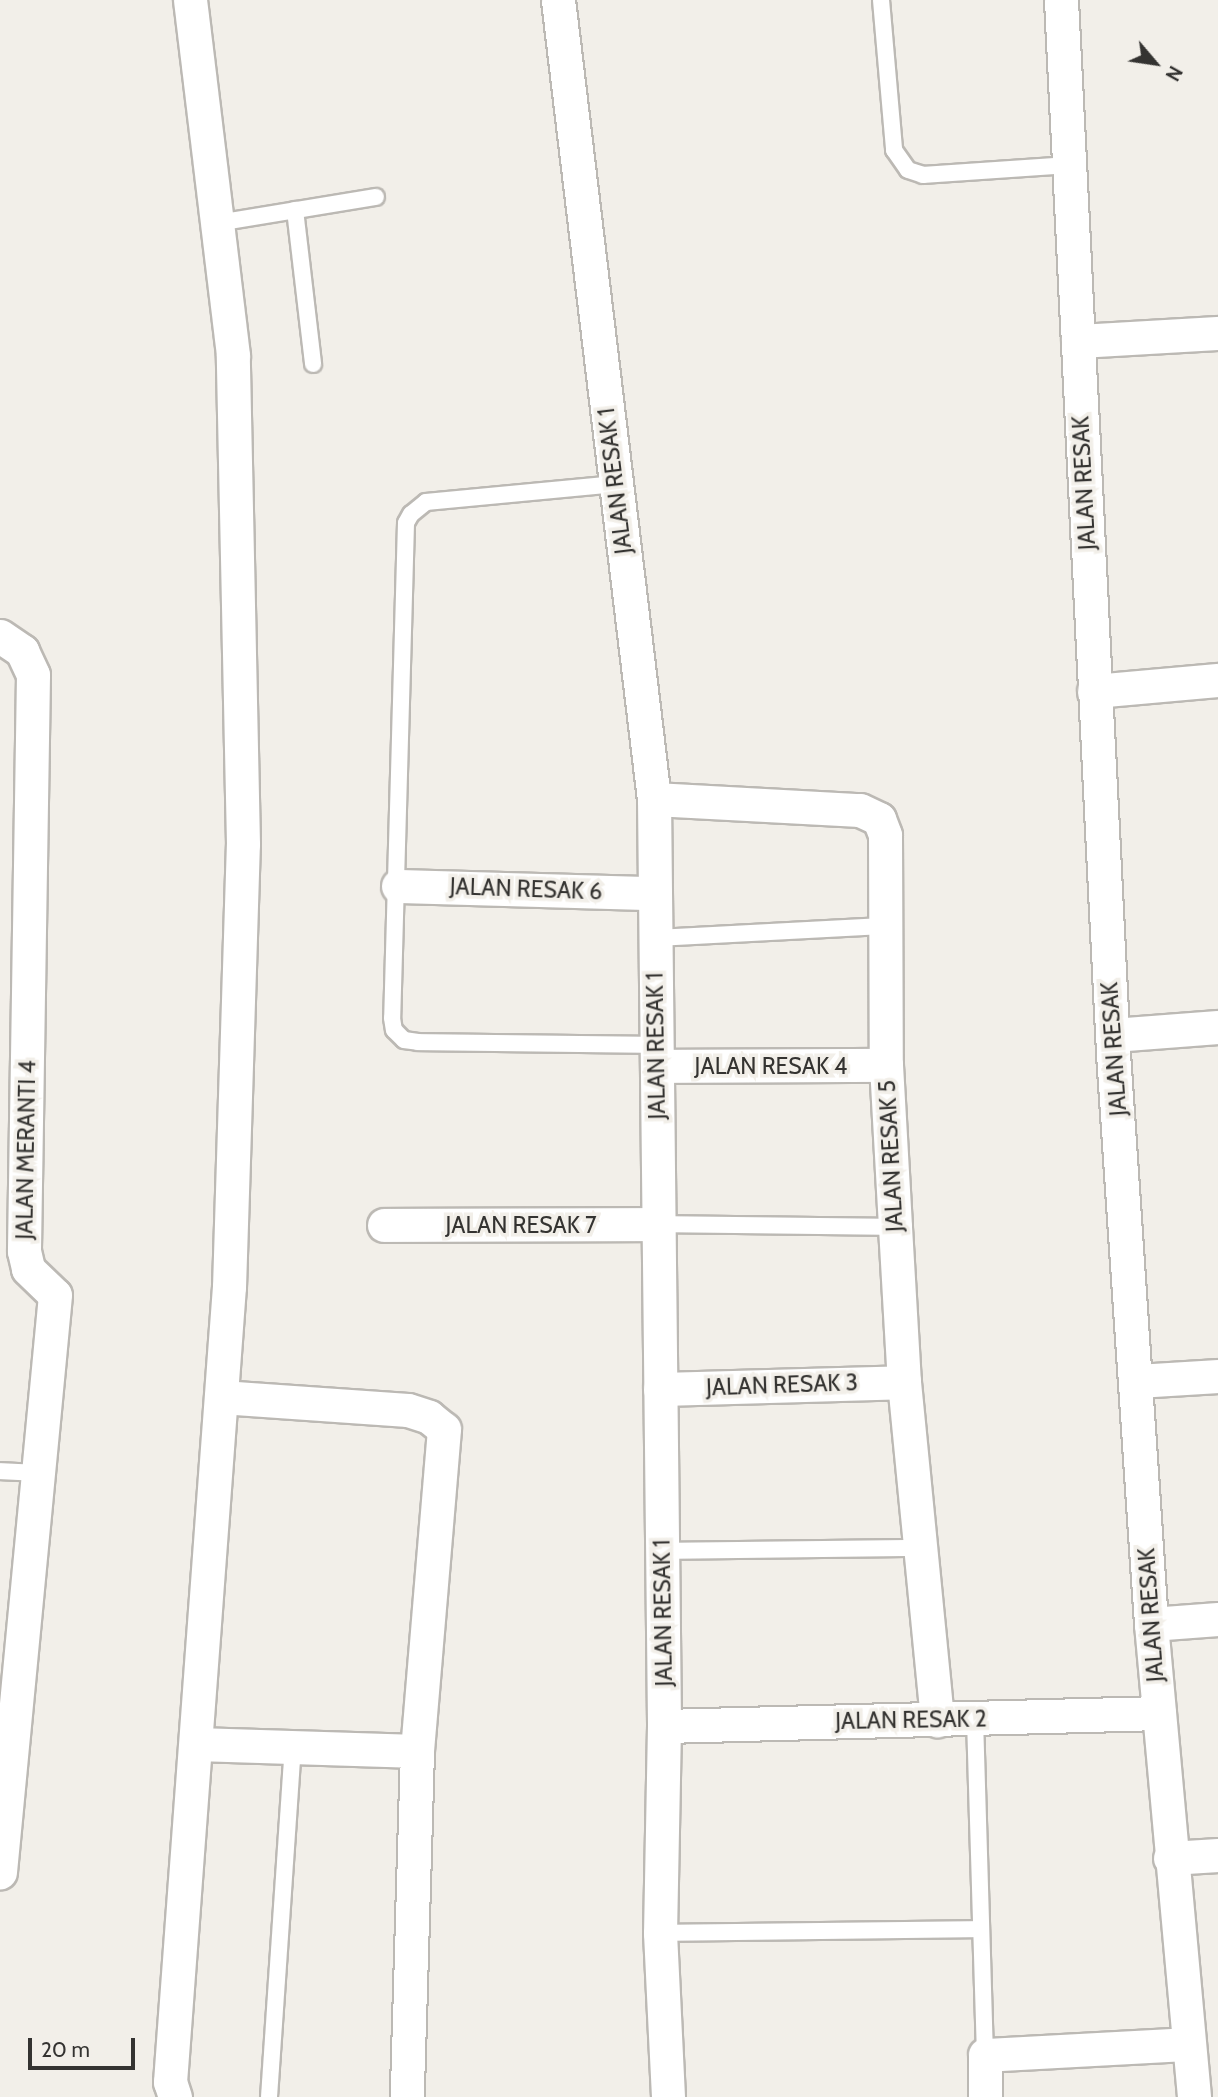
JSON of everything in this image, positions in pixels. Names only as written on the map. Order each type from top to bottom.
[{"type":"street","points":[[175,2097],[170,2081],[229,1287],[243,844],[233,355],[190,0]]},
{"type":"street","name":"JALAN RESAK 1","points":[[558,0],[654,799],[664,1726],[660,1933],[668,2097]]},
{"type":"street","name":"JALAN RESAK","points":[[1061,0],[1113,1035],[1151,1624],[1188,2044],[1202,2093]]},
{"type":"street","points":[[1078,341],[1218,333]]},
{"type":"street","name":"JALAN MERANTI 4","points":[[0,636],[22,651],[33,675],[24,1251],[28,1269],[55,1295],[41,1473],[12,1628],[0,1872]]},
{"type":"street","points":[[1094,691],[1218,680]]},
{"type":"street","name":"JALAN RESAK 5","points":[[654,799],[840,808],[879,819],[885,835],[886,1065],[904,1382],[937,1720]]},
{"type":"street","name":"JALAN RESAK 6","points":[[398,886],[655,893]]},
{"type":"street","points":[[1113,1035],[1218,1027]]},
{"type":"street","name":"JALAN RESAK 4","points":[[657,1056],[886,1065]]},
{"type":"street","name":"JALAN RESAK 7","points":[[384,1225],[659,1224]]},
{"type":"street","points":[[1137,1381],[1218,1376]]},
{"type":"street","name":"JALAN RESAK 3","points":[[660,1388],[904,1382]]},
{"type":"street","points":[[221,1397],[408,1410],[429,1417],[444,1429],[417,1751],[407,2097]]},
{"type":"street","points":[[1151,1624],[1218,1619]]},
{"type":"street","name":"JALAN RESAK 2","points":[[664,1726],[1158,1713]]},
{"type":"street","points":[[197,1744],[417,1751]]},
{"type":"street","points":[[1170,1858],[1218,1855]]},
{"type":"street","points":[[985,2097],[985,2055],[1188,2044]]},
{"type":"lane","points":[[881,0],[894,150],[908,170],[923,175],[1069,165]]},
{"type":"lane","points":[[217,223],[376,197]]},
{"type":"lane","points":[[295,210],[313,363]]},
{"type":"lane","points":[[616,484],[426,502],[411,513],[407,523],[392,1018],[394,1030],[404,1040],[657,1056]]},
{"type":"lane","points":[[655,938],[885,926]]},
{"type":"lane","points":[[659,1224],[895,1227]]},
{"type":"lane","points":[[0,1471],[41,1473]]},
{"type":"lane","points":[[662,1551],[920,1548]]},
{"type":"lane","points":[[975,1719],[985,2055]]},
{"type":"lane","points":[[269,2097],[293,1746]]},
{"type":"lane","points":[[660,1933],[981,1929]]}]
